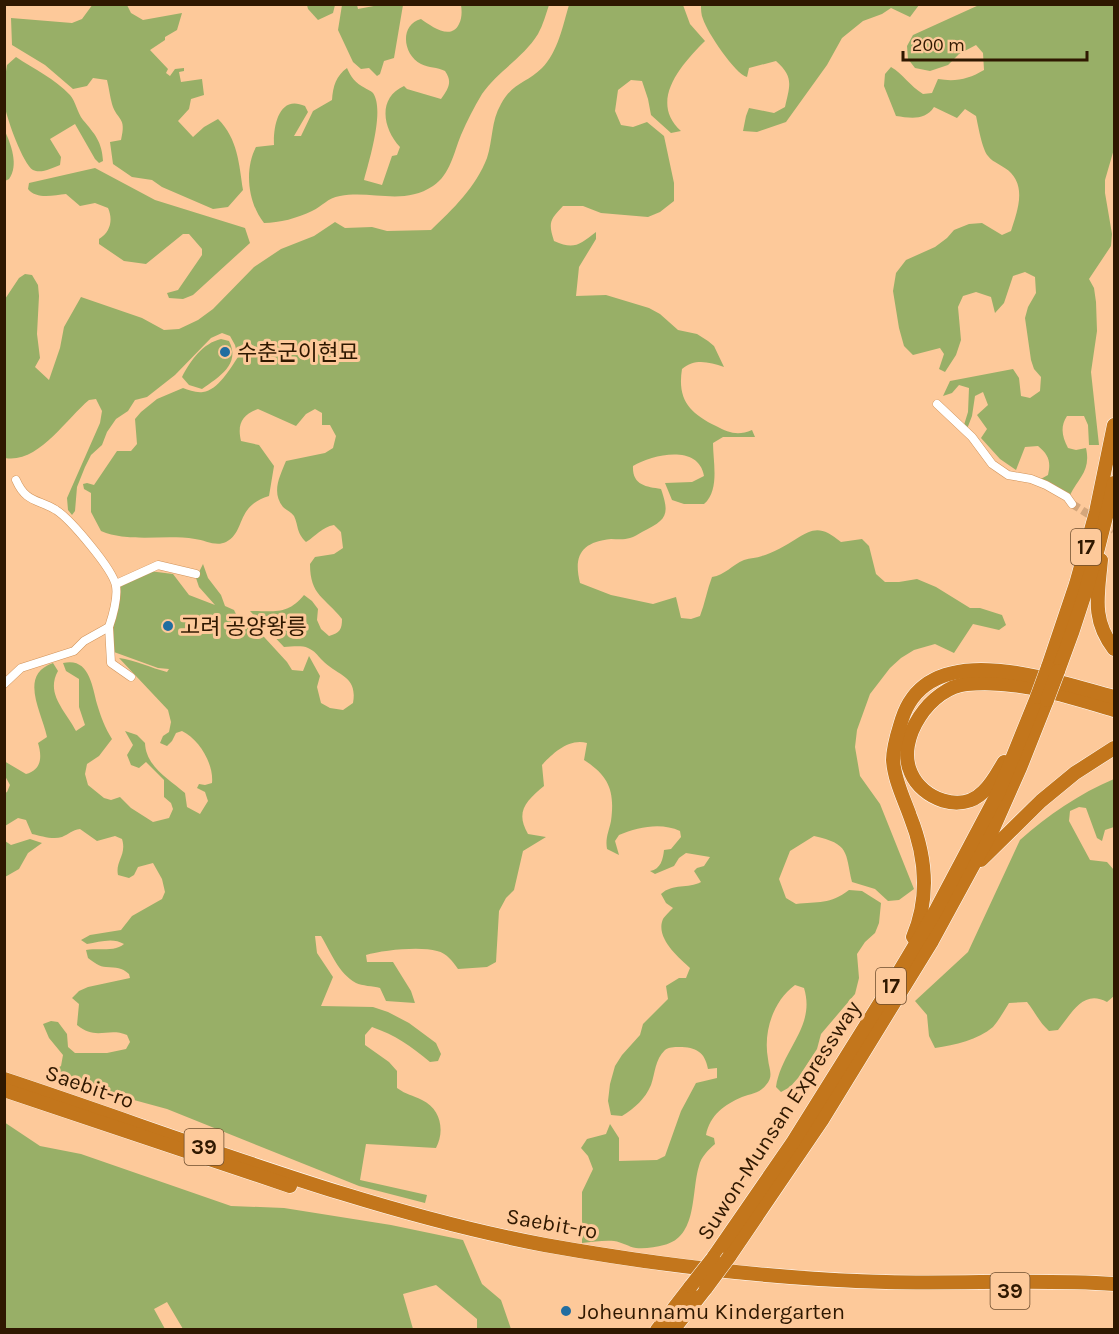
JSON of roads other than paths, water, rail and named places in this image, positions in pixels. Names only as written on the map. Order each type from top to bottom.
[{"type":"highway","name":"Suwon-Munsan Expressway","points":[[673,1329],[729,1257],[822,1120],[932,941],[973,868],[1016,778],[1053,669],[1096,512],[1114,424]]},
{"type":"highway","name":"Suwon-Munsan Expressway","points":[[1053,669],[1072,634],[1103,533],[1114,483]]},
{"type":"highway","points":[[1103,533],[1097,604],[1100,626],[1114,649]]},
{"type":"highway","points":[[893,982],[917,927],[925,892],[924,867],[893,759],[906,707],[924,685],[947,674],[974,670],[1037,676],[1114,697]]},
{"type":"highway","points":[[1023,732],[982,793],[970,800],[953,803],[936,799],[920,788],[910,772],[907,750],[921,713],[937,695],[964,684],[1034,687],[1114,710]]},
{"type":"highway","name":"Suwon-Munsan Expressway","points":[[657,1329],[713,1258],[793,1142],[893,982],[936,910],[999,791],[1023,732],[1042,699]]},
{"type":"highway","points":[[973,868],[1041,801],[1075,773],[1114,748]]},
{"type":"highway","name":"Saebit-ro","points":[[4,1079],[465,1237],[673,1268],[816,1278],[880,1286],[1114,1293]]},
{"type":"highway","name":"Saebit-ro","points":[[4,1090],[289,1186],[418,1219]]},
{"type":"highway","name":"Saebit-ro","points":[[880,1286],[1114,1284]]},
{"type":"street","points":[[938,404],[972,437],[992,464],[1008,475],[1031,479],[1046,485],[1067,497],[1072,504]]},
{"type":"street","points":[[16,480],[27,498],[57,510],[90,542],[116,584],[115,603],[109,627],[111,663],[131,677]]},
{"type":"street","points":[[116,584],[158,565],[196,574]]},
{"type":"street","points":[[4,684],[21,668],[74,651],[84,641],[109,627]]},
{"type":"tunnel","points":[[1072,504],[1114,530]]},
{"type":"place","name":"수춘군이현묘","points":[[225,352]]},
{"type":"place","name":"고려 공양왕릉","points":[[168,626]]},
{"type":"place","name":"Joheunnamu Kindergarten","points":[[566,1311]]}]
